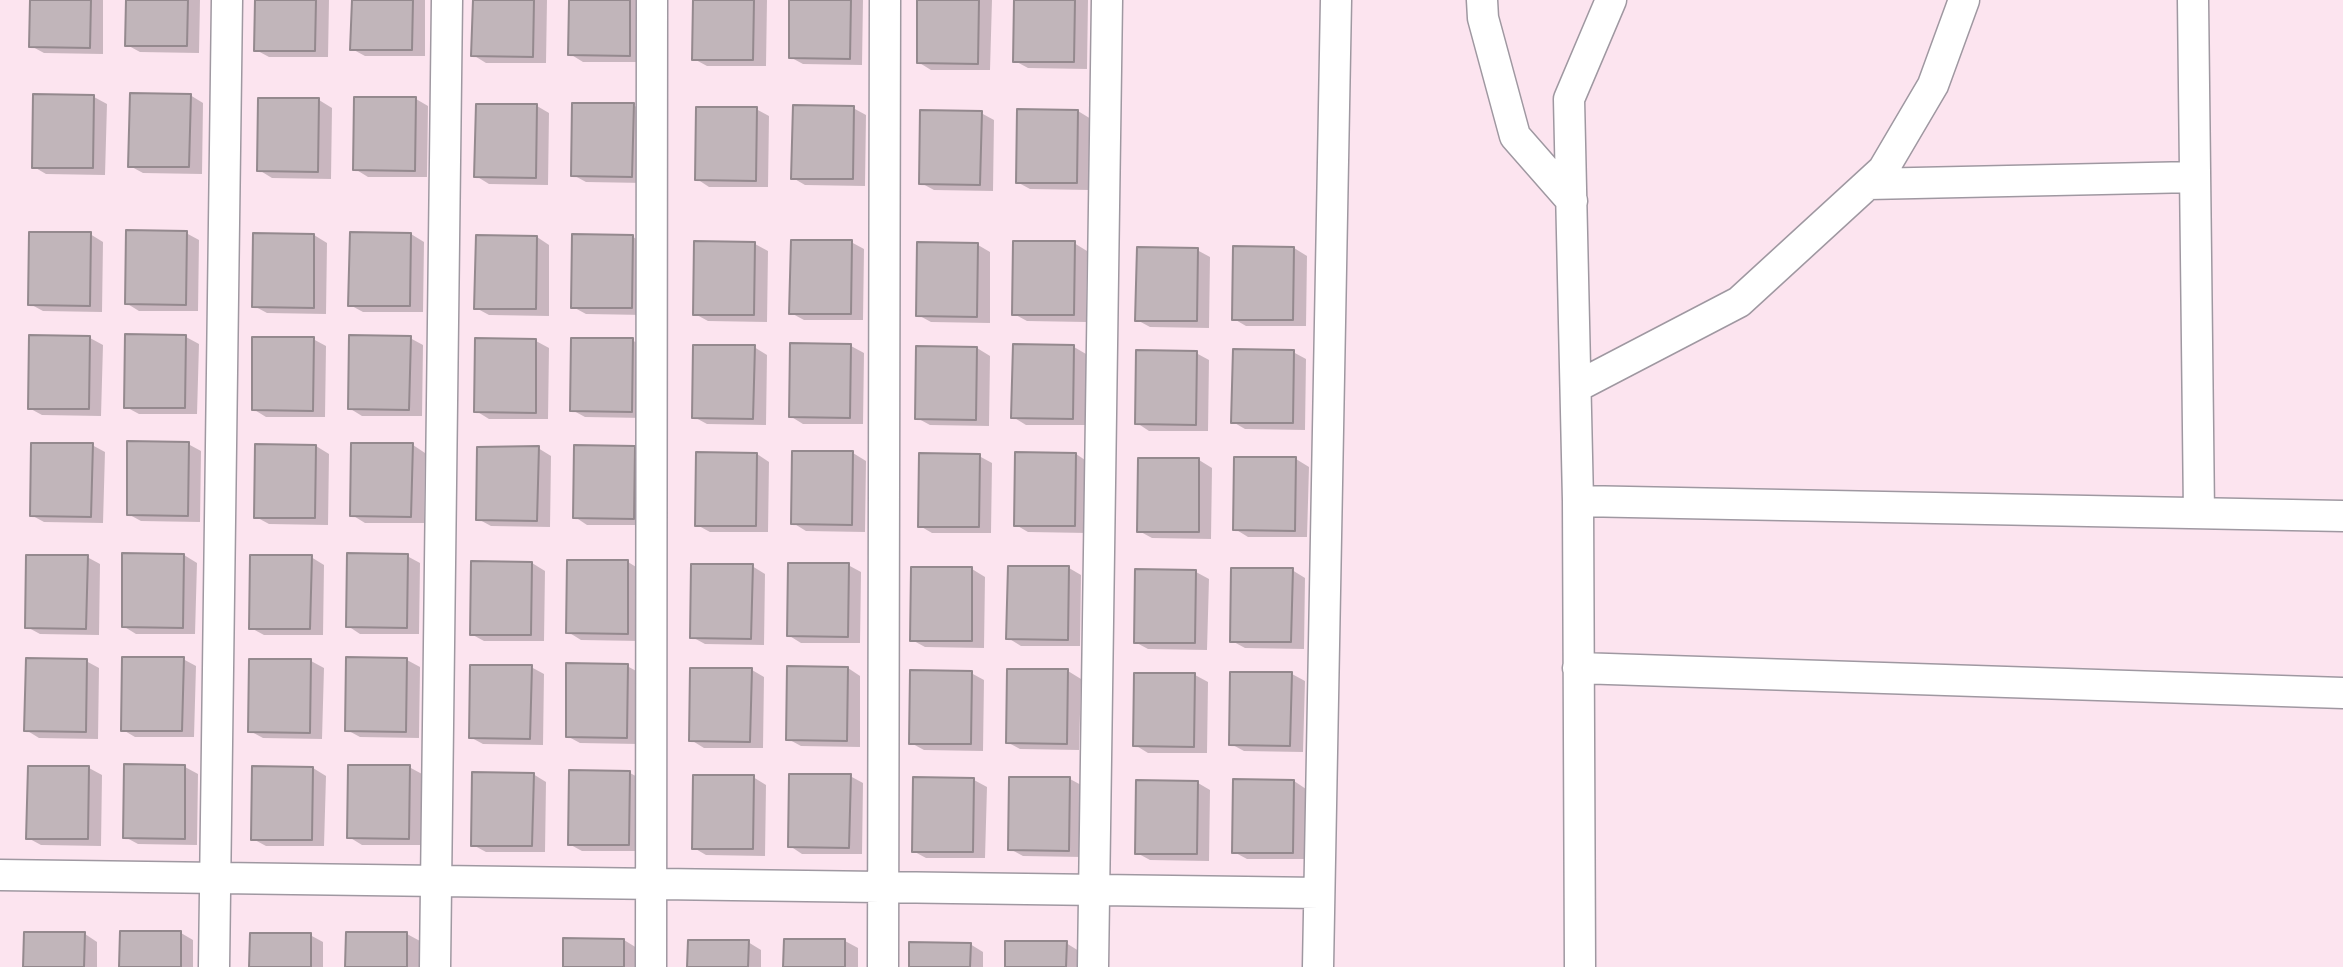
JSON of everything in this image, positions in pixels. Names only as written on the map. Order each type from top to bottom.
[{"type":"street","points":[[214,967],[227,0]]},
{"type":"street","points":[[435,967],[447,0]]},
{"type":"street","points":[[651,967],[652,0]]},
{"type":"street","points":[[883,967],[885,0]]},
{"type":"street","points":[[1093,967],[1107,0]]},
{"type":"street","points":[[1318,967],[1336,0]]},
{"type":"street","points":[[1482,0],[1483,18],[1515,136],[1572,201]]},
{"type":"street","points":[[1580,967],[1578,500],[1569,99],[1611,0]]},
{"type":"street","points":[[1576,387],[1739,302],[1883,170],[1933,85],[1964,0]]},
{"type":"street","points":[[2193,0],[2199,513]]},
{"type":"street","points":[[1868,184],[2195,177]]},
{"type":"street","points":[[1578,500],[2343,516]]},
{"type":"street","points":[[1578,668],[2343,693]]},
{"type":"street","points":[[0,874],[1319,893]]},
{"type":"shaded area","points":[[0,0],[2343,0],[2343,967],[0,967]]},
{"type":"building","points":[[30,0],[91,0],[90,48],[29,47]]},
{"type":"building","points":[[126,0],[188,0],[187,46],[125,46]]},
{"type":"building","points":[[255,0],[316,0],[315,51],[254,51]]},
{"type":"building","points":[[352,0],[413,0],[412,50],[350,50]]},
{"type":"building","points":[[473,0],[534,0],[533,57],[471,56]]},
{"type":"building","points":[[569,0],[630,0],[630,56],[568,55]]},
{"type":"building","points":[[693,0],[754,0],[753,60],[692,60]]},
{"type":"building","points":[[789,0],[851,0],[850,59],[789,58]]},
{"type":"building","points":[[917,0],[979,0],[978,64],[917,63]]},
{"type":"building","points":[[1014,0],[1075,0],[1074,62],[1013,62]]},
{"type":"building","points":[[130,93],[191,94],[189,167],[128,167]]},
{"type":"building","points":[[33,94],[94,95],[93,168],[32,168]]},
{"type":"building","points":[[354,97],[416,97],[415,171],[353,170]]},
{"type":"building","points":[[258,98],[319,98],[318,172],[257,171]]},
{"type":"building","points":[[572,103],[634,103],[632,177],[571,176]]},
{"type":"building","points":[[476,104],[537,104],[536,178],[474,177]]},
{"type":"building","points":[[793,105],[854,106],[853,179],[791,179]]},
{"type":"building","points":[[696,107],[757,107],[756,181],[695,180]]},
{"type":"building","points":[[1017,109],[1078,110],[1077,183],[1016,183]]},
{"type":"building","points":[[920,110],[982,111],[980,185],[919,184]]},
{"type":"building","points":[[126,230],[187,231],[186,305],[125,304]]},
{"type":"building","points":[[29,232],[91,232],[90,306],[28,305]]},
{"type":"building","points":[[350,232],[411,233],[410,306],[348,306]]},
{"type":"building","points":[[253,233],[314,234],[314,308],[252,307]]},
{"type":"building","points":[[572,234],[633,235],[632,308],[571,308]]},
{"type":"building","points":[[476,235],[537,236],[536,309],[474,309]]},
{"type":"building","points":[[791,240],[852,240],[851,314],[789,314]]},
{"type":"building","points":[[694,241],[755,242],[754,315],[693,315]]},
{"type":"building","points":[[1013,241],[1075,241],[1074,315],[1012,315]]},
{"type":"building","points":[[917,242],[978,243],[977,317],[916,316]]},
{"type":"building","points":[[1233,246],[1294,247],[1293,320],[1232,320]]},
{"type":"building","points":[[1137,247],[1198,248],[1197,321],[1135,321]]},
{"type":"building","points":[[125,334],[186,335],[185,408],[124,408]]},
{"type":"building","points":[[29,335],[90,336],[89,409],[28,409]]},
{"type":"building","points":[[349,335],[411,336],[409,410],[348,409]]},
{"type":"building","points":[[252,337],[314,337],[313,411],[252,410]]},
{"type":"building","points":[[475,338],[536,339],[536,413],[474,412]]},
{"type":"building","points":[[571,338],[633,338],[632,412],[570,411]]},
{"type":"building","points":[[790,343],[851,344],[850,418],[789,417]]},
{"type":"building","points":[[1013,344],[1074,345],[1073,419],[1011,418]]},
{"type":"building","points":[[693,345],[755,345],[753,419],[692,418]]},
{"type":"building","points":[[916,346],[977,347],[976,420],[915,419]]},
{"type":"building","points":[[1233,349],[1294,350],[1293,423],[1231,423]]},
{"type":"building","points":[[1136,350],[1197,351],[1196,425],[1135,424]]},
{"type":"building","points":[[127,441],[189,442],[188,516],[127,515]]},
{"type":"building","points":[[31,443],[93,443],[91,517],[30,516]]},
{"type":"building","points":[[351,443],[413,443],[411,517],[350,516]]},
{"type":"building","points":[[255,444],[316,445],[315,518],[254,518]]},
{"type":"building","points":[[574,445],[635,446],[634,519],[573,518]]},
{"type":"building","points":[[539,446],[537,521],[476,520],[477,447]]},
{"type":"building","points":[[792,451],[853,451],[852,525],[791,524]]},
{"type":"building","points":[[696,452],[757,453],[756,526],[695,526]]},
{"type":"building","points":[[1015,452],[1076,453],[1075,526],[1014,526]]},
{"type":"building","points":[[919,453],[980,454],[979,527],[918,527]]},
{"type":"building","points":[[1234,457],[1296,457],[1295,531],[1233,530]]},
{"type":"building","points":[[1138,458],[1199,458],[1199,532],[1137,532]]},
{"type":"building","points":[[122,553],[184,554],[183,628],[122,627]]},
{"type":"building","points":[[347,553],[408,554],[407,628],[346,627]]},
{"type":"building","points":[[26,555],[88,555],[86,629],[25,628]]},
{"type":"building","points":[[250,555],[312,555],[310,629],[249,629]]},
{"type":"building","points":[[567,560],[628,560],[628,634],[566,633]]},
{"type":"building","points":[[471,561],[532,562],[531,635],[470,635]]},
{"type":"building","points":[[788,563],[849,563],[848,637],[787,636]]},
{"type":"building","points":[[691,564],[753,564],[751,639],[690,638]]},
{"type":"building","points":[[1008,566],[1069,566],[1068,640],[1006,639]]},
{"type":"building","points":[[911,567],[972,567],[972,641],[910,641]]},
{"type":"building","points":[[1231,568],[1293,568],[1291,642],[1230,642]]},
{"type":"building","points":[[1135,569],[1196,570],[1195,643],[1134,643]]},
{"type":"building","points":[[122,657],[184,657],[182,731],[121,731]]},
{"type":"building","points":[[346,657],[407,658],[406,732],[345,731]]},
{"type":"building","points":[[26,658],[87,659],[86,732],[24,731]]},
{"type":"building","points":[[249,659],[311,659],[310,733],[248,732]]},
{"type":"building","points":[[566,663],[628,664],[627,738],[566,737]]},
{"type":"building","points":[[470,665],[532,665],[530,739],[469,738]]},
{"type":"building","points":[[787,666],[848,667],[847,741],[786,740]]},
{"type":"building","points":[[690,668],[752,668],[750,742],[689,741]]},
{"type":"building","points":[[1007,669],[1068,669],[1067,744],[1006,743]]},
{"type":"building","points":[[910,670],[972,671],[971,744],[909,744]]},
{"type":"building","points":[[1230,672],[1292,672],[1290,746],[1229,745]]},
{"type":"building","points":[[1134,673],[1195,673],[1194,747],[1133,746]]},
{"type":"building","points":[[124,764],[185,765],[185,839],[123,838]]},
{"type":"building","points":[[348,765],[410,765],[409,839],[347,838]]},
{"type":"building","points":[[28,766],[89,766],[88,839],[26,839]]},
{"type":"building","points":[[252,766],[313,767],[312,840],[251,840]]},
{"type":"building","points":[[569,770],[630,771],[629,845],[568,845]]},
{"type":"building","points":[[472,772],[534,773],[532,846],[471,846]]},
{"type":"building","points":[[789,774],[851,774],[849,848],[788,847]]},
{"type":"building","points":[[693,775],[754,775],[753,849],[692,849]]},
{"type":"building","points":[[913,777],[974,778],[973,852],[912,852]]},
{"type":"building","points":[[1009,777],[1070,777],[1069,851],[1008,850]]},
{"type":"building","points":[[1233,779],[1294,780],[1293,853],[1232,853]]},
{"type":"building","points":[[1136,780],[1198,781],[1197,854],[1135,854]]},
{"type":"building","points":[[120,931],[181,931],[181,967],[119,967]]},
{"type":"building","points":[[24,932],[85,932],[84,967],[23,967]]},
{"type":"building","points":[[346,932],[407,932],[407,967],[345,967]]},
{"type":"building","points":[[250,933],[311,933],[311,967],[249,967]]},
{"type":"building","points":[[563,938],[624,939],[624,967],[563,967]]},
{"type":"building","points":[[784,939],[845,939],[845,967],[783,967]]},
{"type":"building","points":[[688,940],[749,940],[748,967],[687,967]]},
{"type":"building","points":[[1005,941],[1067,941],[1066,967],[1005,967]]},
{"type":"building","points":[[909,942],[971,943],[970,967],[909,967]]}]
